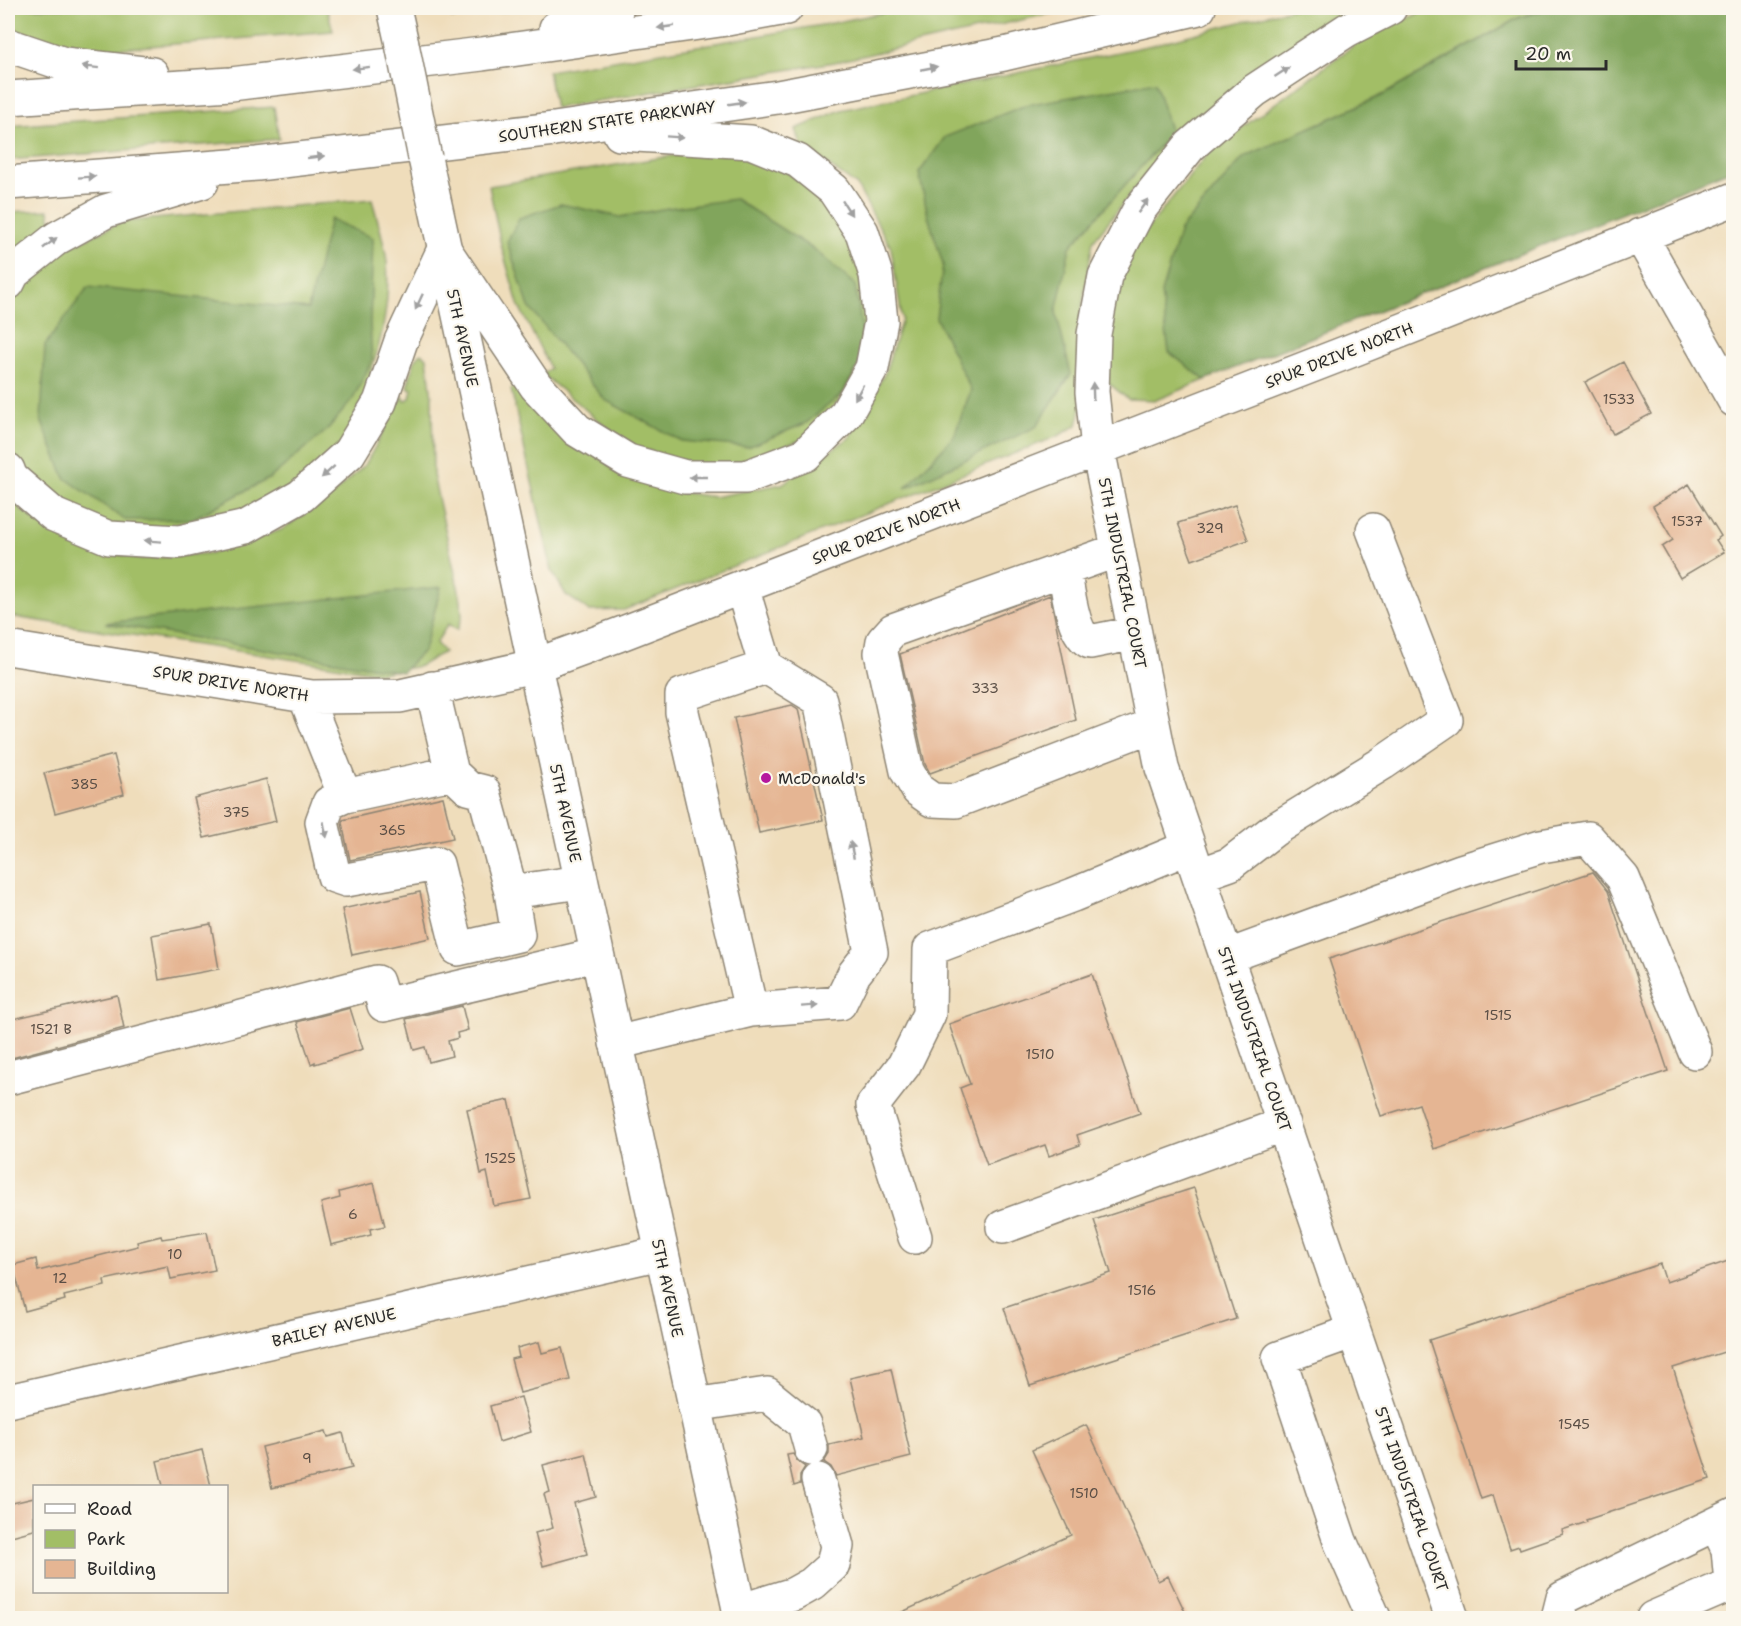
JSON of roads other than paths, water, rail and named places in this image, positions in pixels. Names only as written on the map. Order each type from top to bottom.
[{"type":"main road","name":"5TH AVENUE","points":[[394,8],[444,249],[740,1615]]},
{"type":"main road","points":[[482,54],[617,8]]},
{"type":"main road","points":[[8,98],[231,84],[482,54],[786,8]]},
{"type":"main road","name":"SOUTHERN STATE PARKWAY","points":[[8,183],[257,164],[554,129],[778,97],[970,61],[1199,8]]},
{"type":"main road","name":"5TH INDUSTRIAL COURT","points":[[1390,8],[1347,30],[1254,91],[1190,146],[1139,210],[1106,276],[1094,334],[1092,392],[1098,449],[1162,768],[1452,1618]]},
{"type":"main road","points":[[8,45],[64,64],[231,84]]},
{"type":"main road","points":[[444,249],[536,386],[577,430],[628,461],[685,477],[747,477],[805,455],[846,414],[872,368],[881,321],[876,275],[862,232],[834,190],[798,161],[751,142],[554,129]]},
{"type":"main road","points":[[8,283],[13,273],[57,238],[106,211],[257,164]]},
{"type":"main road","name":"SPUR DRIVE NORTH","points":[[8,648],[305,696],[400,696],[534,666],[1350,351],[1734,198]]},
{"type":"main road","points":[[1640,236],[1734,400]]},
{"type":"main road","points":[[8,470],[11,478],[54,515],[109,538],[179,542],[246,527],[301,496],[349,453],[380,402],[401,341],[444,249]]},
{"type":"main road","points":[[915,1238],[873,1105],[904,1065],[929,1014],[930,949],[1073,895],[1194,861],[1230,864],[1274,830],[1383,763],[1446,720],[1373,530]]},
{"type":"main road","points":[[1118,550],[893,630],[883,641],[881,653],[907,771],[918,790],[932,800],[956,801],[1153,725]]},
{"type":"main road","points":[[1064,569],[1077,628],[1083,639],[1090,642],[1135,633]]},
{"type":"main road","points":[[616,1043],[751,1010],[840,1003],[854,974],[871,952],[820,700],[766,667],[742,587]]},
{"type":"main road","points":[[751,1010],[682,712],[682,695],[766,667]]},
{"type":"main road","points":[[432,688],[452,772],[468,788],[484,792],[511,892],[518,935],[458,949],[437,864],[346,880],[334,876],[322,822],[329,803],[345,796],[452,772]]},
{"type":"main road","points":[[305,696],[345,796]]},
{"type":"main road","points":[[1226,957],[1461,871],[1541,846],[1588,838],[1623,879],[1695,1052]]},
{"type":"main road","points":[[511,892],[581,882]]},
{"type":"main road","points":[[8,1078],[377,982],[384,1005],[597,955]]},
{"type":"main road","points":[[1003,1227],[1284,1124]]},
{"type":"main road","name":"BAILEY AVENUE","points":[[8,1401],[661,1253]]},
{"type":"main road","points":[[1354,1331],[1279,1358],[1340,1541],[1374,1618]]},
{"type":"main road","points":[[694,1405],[767,1394],[804,1425],[837,1546],[833,1565],[812,1584],[794,1594],[740,1615]]},
{"type":"main road","points":[[1558,1618],[1563,1598],[1725,1519],[1732,1583],[1653,1618]]},
{"type":"place","name":"McDonald's","points":[[766,778]]}]
